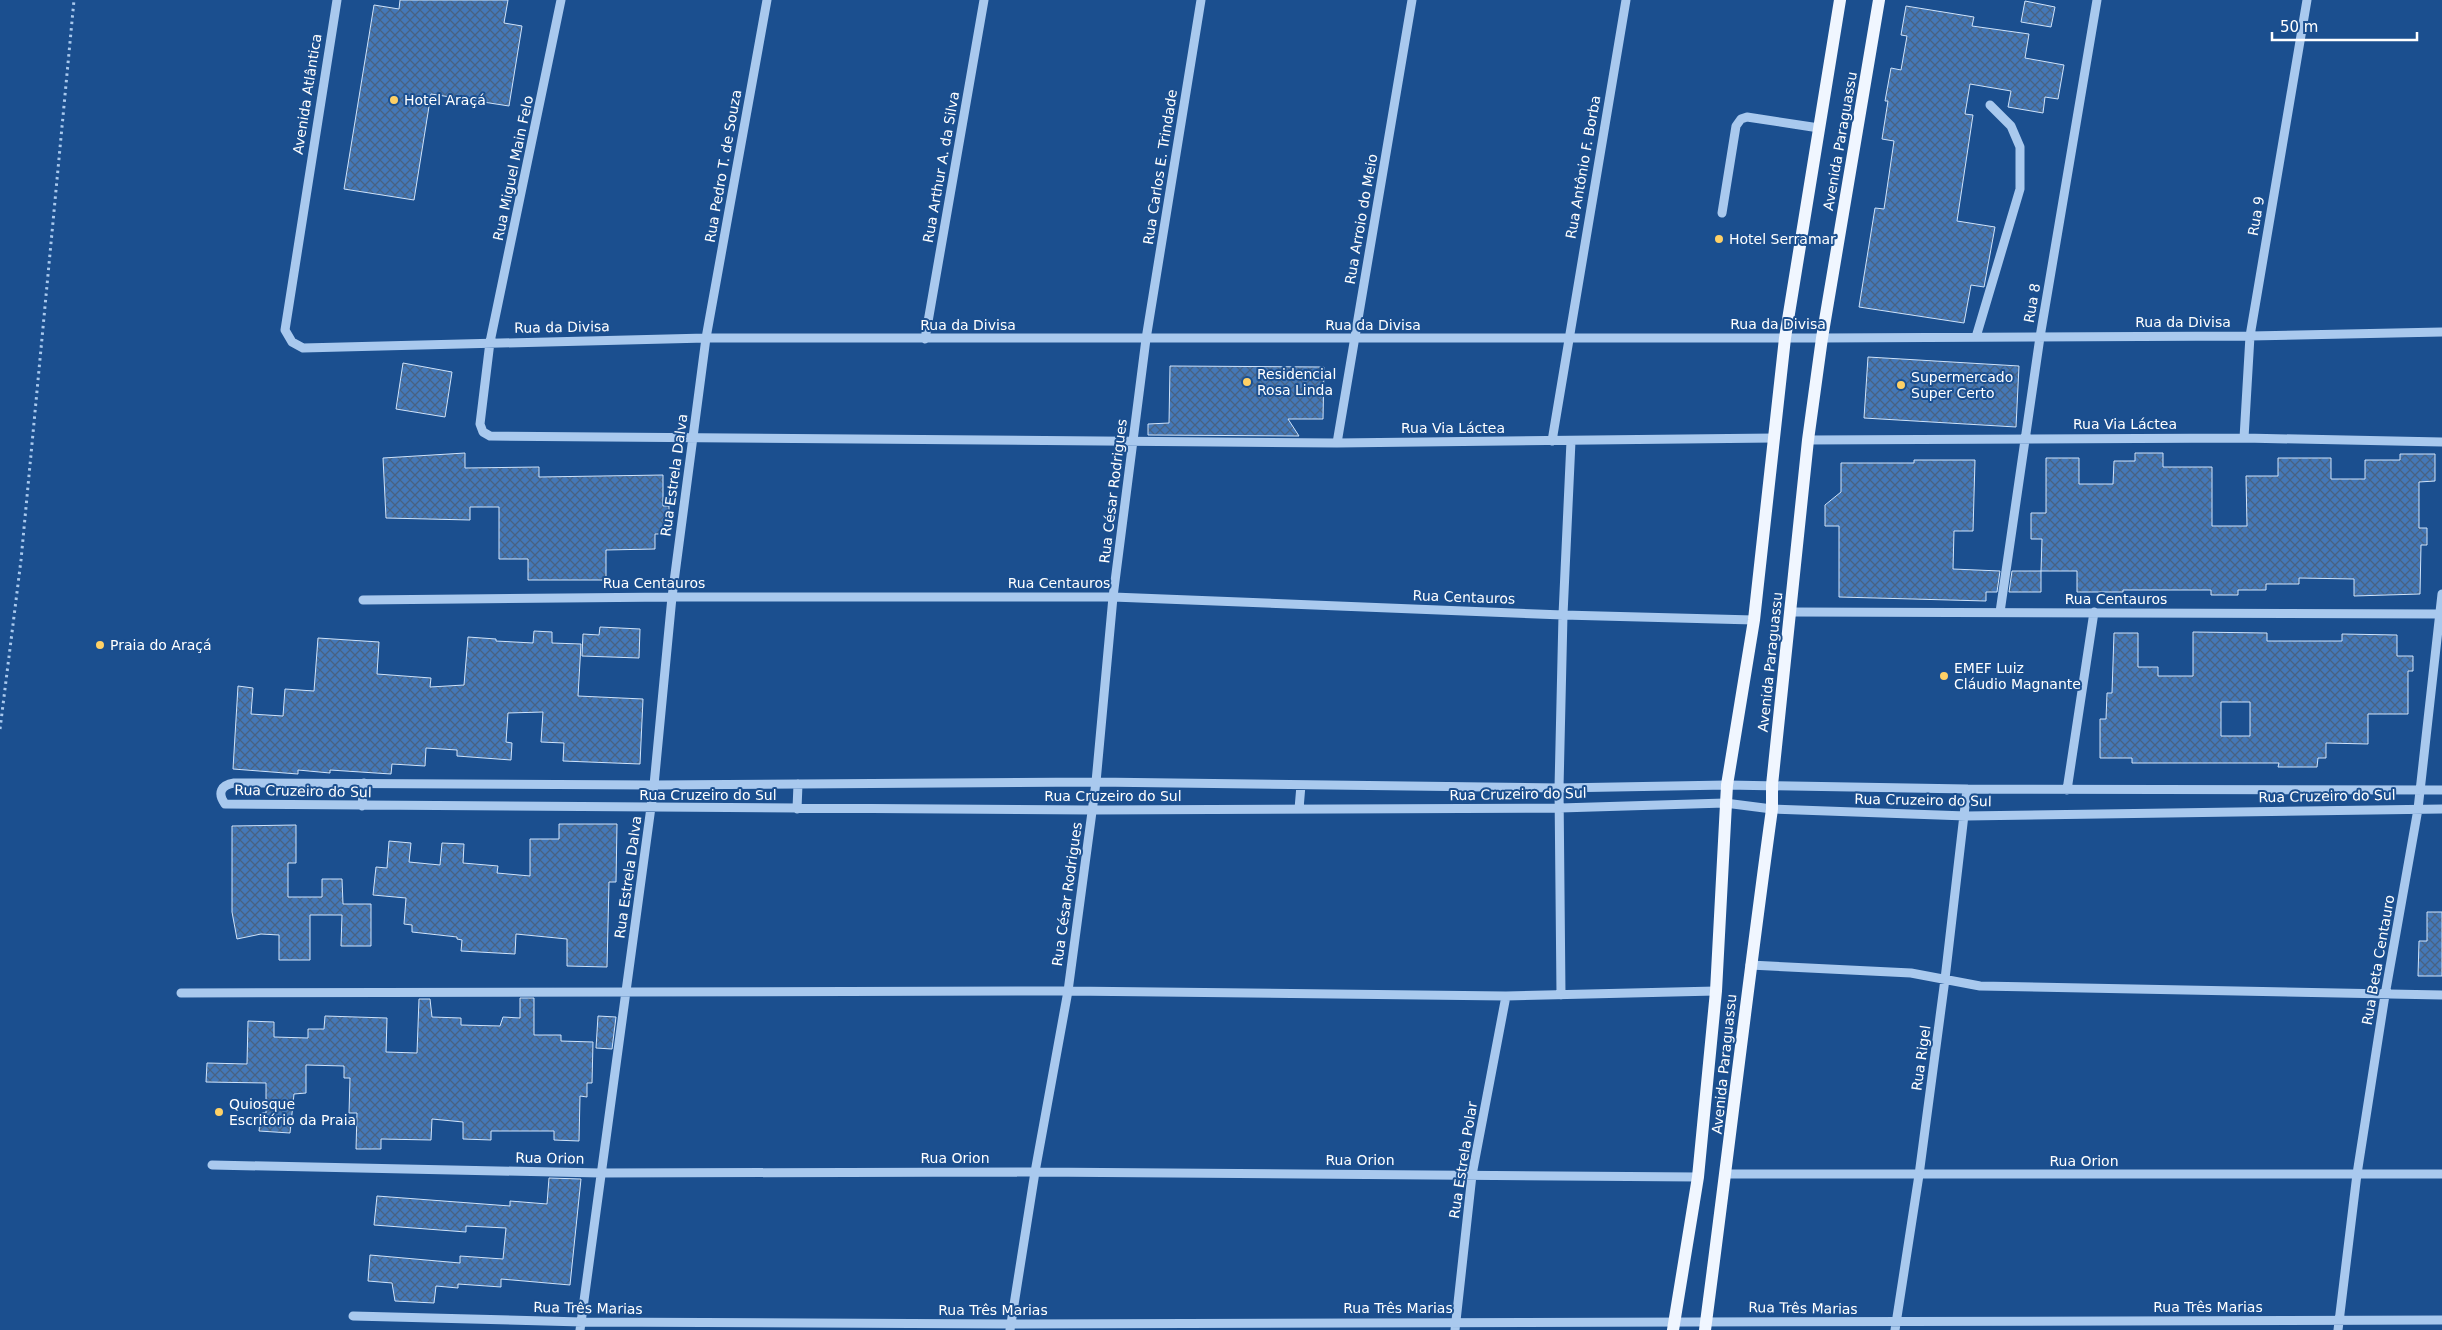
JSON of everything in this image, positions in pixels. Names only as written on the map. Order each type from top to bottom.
[{"type":"main road","name":"Avenida Paraguassu","points":[[1673,1325],[1698,1177],[1716,991],[1727,785],[1754,620],[1785,338],[1840,0]]},
{"type":"main road","name":"Avenida Paraguassu","points":[[1705,1326],[1726,1174],[1750,965],[1772,809],[1772,786],[1808,440],[1822,338],[1879,0]]},
{"type":"street","name":"Avenida Atlântica","points":[[303,348],[292,342],[285,330],[305,193],[337,0]]},
{"type":"street","name":"Rua Miguel Main Felo","points":[[561,0],[490,342],[480,424],[482,432],[490,436],[694,436]]},
{"type":"street","name":"Rua Pedro T. de Souza","points":[[706,338],[767,0]]},
{"type":"street","name":"Rua Arthur A. da Silva","points":[[924,339],[984,0]]},
{"type":"street","name":"Rua Carlos E. Trindade","points":[[1146,339],[1201,0]]},
{"type":"street","name":"Rua Arroio do Meio","points":[[1337,443],[1412,0]]},
{"type":"street","name":"Rua Antônio F. Borba","points":[[1552,441],[1626,0]]},
{"type":"street","name":"Rua 8","points":[[2000,612],[2040,337],[2097,0]]},
{"type":"street","name":"Rua 9","points":[[2244,438],[2250,336],[2307,0]]},
{"type":"street","points":[[1976,337],[2020,189],[2020,147],[2011,126],[1990,105]]},
{"type":"street","points":[[1722,213],[1736,126],[1741,119],[1747,117],[1819,128]]},
{"type":"street","name":"Rua da Divisa","points":[[303,348],[706,338],[1568,339],[2250,336],[2442,332]]},
{"type":"street","name":"Rua Estrela Dalva","points":[[581,1326],[600,1173],[654,785],[672,597],[706,338]]},
{"type":"street","name":"Rua César Rodrigues","points":[[1011,1327],[1035,1172],[1068,991],[1096,782],[1113,597],[1146,339]]},
{"type":"street","name":"Rua Via Láctea","points":[[694,436],[1337,443],[1774,438]]},
{"type":"street","name":"Rua Via Láctea","points":[[1808,440],[2244,438],[2442,442]]},
{"type":"street","points":[[1561,994],[1560,788],[1563,615],[1572,441]]},
{"type":"street","name":"Rua Beta Centauro","points":[[2338,1330],[2358,1174],[2385,995],[2418,808],[2442,594]]},
{"type":"street","name":"Rua Centauros","points":[[363,600],[672,597],[1113,597],[1563,615],[1754,620]]},
{"type":"street","name":"Rua Centauros","points":[[1790,612],[2441,614]]},
{"type":"street","points":[[2067,790],[2094,612]]},
{"type":"street","name":"Rua Cruzeiro do Sul","points":[[2442,790],[2067,790],[1727,785],[1560,788],[1096,782],[654,785],[234,783],[226,784],[221,790],[225,804],[362,806],[1092,810],[1560,808],[1725,803],[1772,809],[1966,816],[2442,809]]},
{"type":"street","points":[[362,806],[364,783]]},
{"type":"street","points":[[797,809],[798,784]]},
{"type":"street","points":[[1299,809],[1301,785]]},
{"type":"street","name":"Rua Rigel","points":[[1896,1327],[1946,979],[1966,816],[1967,789]]},
{"type":"street","points":[[1750,965],[1911,973],[1980,986],[2442,995]]},
{"type":"street","points":[[182,994],[626,994],[1068,991],[1506,996],[1716,991]]},
{"type":"street","name":"Rua Estrela Polar","points":[[1456,1326],[1472,1175],[1506,996]]},
{"type":"street","name":"Rua Orion","points":[[212,1165],[600,1173],[1035,1172],[1698,1177]]},
{"type":"street","name":"Rua Orion","points":[[1726,1174],[1919,1176],[2442,1174]]},
{"type":"street","name":"Rua Três Marias","points":[[354,1316],[581,1326],[1011,1327],[1673,1325],[1896,1327],[2442,1320]]},
{"type":"path","points":[[0,729],[22,550],[74,0]]},
{"type":"building","name":"Hotel Araçá","points":[[400,0],[508,0],[504,23],[522,26],[509,106],[431,94],[414,200],[344,189],[374,5],[399,9]]},
{"type":"building","points":[[2025,1],[2055,7],[2051,27],[2021,22]]},
{"type":"building","points":[[1906,6],[1974,17],[1972,26],[2029,34],[2025,58],[2064,65],[2058,99],[2045,97],[2043,113],[2008,107],[2011,91],[1970,84],[1965,114],[1973,115],[1957,221],[1995,227],[1984,287],[1971,285],[1964,323],[1859,307],[1875,208],[1884,209],[1894,141],[1882,139],[1888,101],[1885,101],[1891,68],[1901,70],[1907,36],[1901,35]]},
{"type":"building","points":[[1868,357],[2019,366],[2016,427],[1864,418]]},
{"type":"building","points":[[403,363],[452,372],[445,417],[396,409]]},
{"type":"building","points":[[1170,366],[1324,367],[1323,419],[1288,419],[1299,436],[1148,435],[1148,424],[1169,423]]},
{"type":"building","points":[[465,453],[465,468],[539,467],[539,477],[663,475],[663,506],[669,506],[669,529],[660,529],[660,534],[655,534],[655,549],[606,550],[606,580],[528,580],[528,559],[499,559],[499,507],[470,507],[470,520],[386,518],[383,458]]},
{"type":"building","points":[[2135,453],[2163,453],[2163,467],[2212,467],[2212,526],[2247,526],[2246,476],[2278,476],[2278,458],[2331,458],[2331,479],[2365,479],[2365,460],[2400,460],[2400,454],[2435,454],[2435,481],[2419,482],[2419,528],[2427,528],[2427,545],[2421,545],[2420,594],[2354,596],[2354,579],[2299,578],[2299,584],[2266,584],[2266,590],[2238,590],[2238,595],[2211,595],[2211,590],[2077,592],[2077,571],[2041,571],[2042,539],[2031,539],[2031,513],[2046,513],[2046,458],[2079,458],[2079,484],[2113,484],[2114,461],[2135,461]]},
{"type":"building","points":[[1914,460],[1975,460],[1973,531],[1954,531],[1953,569],[2000,571],[1997,592],[1986,592],[1986,601],[1839,597],[1839,526],[1825,526],[1825,505],[1841,492],[1841,463],[1914,463]]},
{"type":"building","points":[[2012,571],[2041,571],[2041,592],[2009,592]]},
{"type":"building","points":[[600,627],[640,629],[639,658],[582,656],[583,634],[599,635]]},
{"type":"building","points":[[534,631],[552,632],[552,643],[581,644],[578,696],[643,699],[640,764],[563,761],[564,743],[541,742],[543,712],[508,713],[506,742],[512,743],[511,760],[457,756],[457,750],[426,748],[425,766],[392,764],[391,774],[330,770],[330,773],[298,770],[298,774],[233,769],[238,686],[253,688],[251,714],[283,716],[285,689],[314,691],[318,638],[379,642],[377,674],[431,678],[430,687],[464,685],[468,637],[533,643]]},
{"type":"building","points":[[2193,632],[2267,633],[2267,641],[2342,641],[2342,634],[2397,635],[2397,656],[2413,656],[2413,671],[2408,671],[2408,714],[2368,714],[2368,744],[2326,743],[2326,758],[2318,758],[2317,767],[2278,767],[2279,763],[2132,763],[2132,758],[2100,758],[2100,719],[2106,719],[2107,693],[2112,693],[2114,633],[2138,633],[2138,667],[2158,667],[2158,676],[2193,676]],"holes":[[[2221,702],[2250,702],[2250,736],[2221,736]]]},
{"type":"building","points":[[559,824],[617,824],[616,882],[609,882],[607,967],[567,966],[567,939],[516,934],[515,954],[461,951],[462,940],[457,939],[457,937],[412,932],[412,925],[404,924],[406,898],[373,895],[376,867],[387,868],[389,841],[411,843],[409,862],[440,865],[442,843],[464,844],[463,863],[498,866],[497,873],[530,876],[530,839],[559,839]]},
{"type":"building","points":[[296,825],[296,863],[288,863],[288,897],[322,897],[322,879],[342,879],[343,904],[371,904],[371,946],[341,946],[342,915],[310,915],[310,960],[279,960],[279,935],[261,934],[237,939],[232,912],[232,826]]},
{"type":"building","points":[[2427,912],[2442,912],[2442,976],[2418,976],[2419,941],[2427,941]]},
{"type":"building","points":[[520,998],[534,998],[534,1035],[561,1035],[561,1041],[593,1042],[592,1083],[587,1083],[587,1097],[580,1096],[579,1141],[554,1140],[554,1131],[491,1131],[491,1140],[463,1139],[463,1122],[432,1119],[431,1140],[381,1139],[381,1149],[356,1149],[357,1113],[349,1113],[350,1078],[344,1078],[344,1066],[306,1065],[306,1093],[294,1094],[290,1133],[259,1131],[261,1113],[266,1113],[266,1083],[206,1082],[207,1063],[247,1064],[248,1021],[274,1022],[274,1037],[308,1038],[308,1029],[324,1029],[325,1016],[387,1018],[386,1052],[417,1053],[419,999],[430,999],[432,1017],[461,1018],[461,1025],[500,1026],[503,1017],[520,1018]]},
{"type":"building","points":[[598,1016],[616,1017],[612,1049],[596,1048]]},
{"type":"building","points":[[549,1178],[581,1179],[570,1285],[501,1279],[501,1287],[458,1284],[458,1288],[436,1286],[434,1303],[395,1301],[392,1283],[368,1281],[370,1255],[460,1263],[460,1256],[503,1259],[506,1228],[466,1226],[466,1232],[374,1225],[377,1196],[510,1206],[510,1201],[547,1204]]},
{"type":"place","name":"Hotel Araçá","points":[[394,100]]},
{"type":"place","name":"Hotel Serramar","points":[[1719,239]]},
{"type":"place","name":"Residencial Rosa Linda","points":[[1247,382]]},
{"type":"place","name":"Supermercado Super Certo","points":[[1901,385]]},
{"type":"place","name":"Praia do Araçá","points":[[100,645]]},
{"type":"place","name":"EMEF Luiz Cláudio Magnante","points":[[1944,676]]},
{"type":"place","name":"Quiosque Escritório da Praia","points":[[219,1112]]}]
